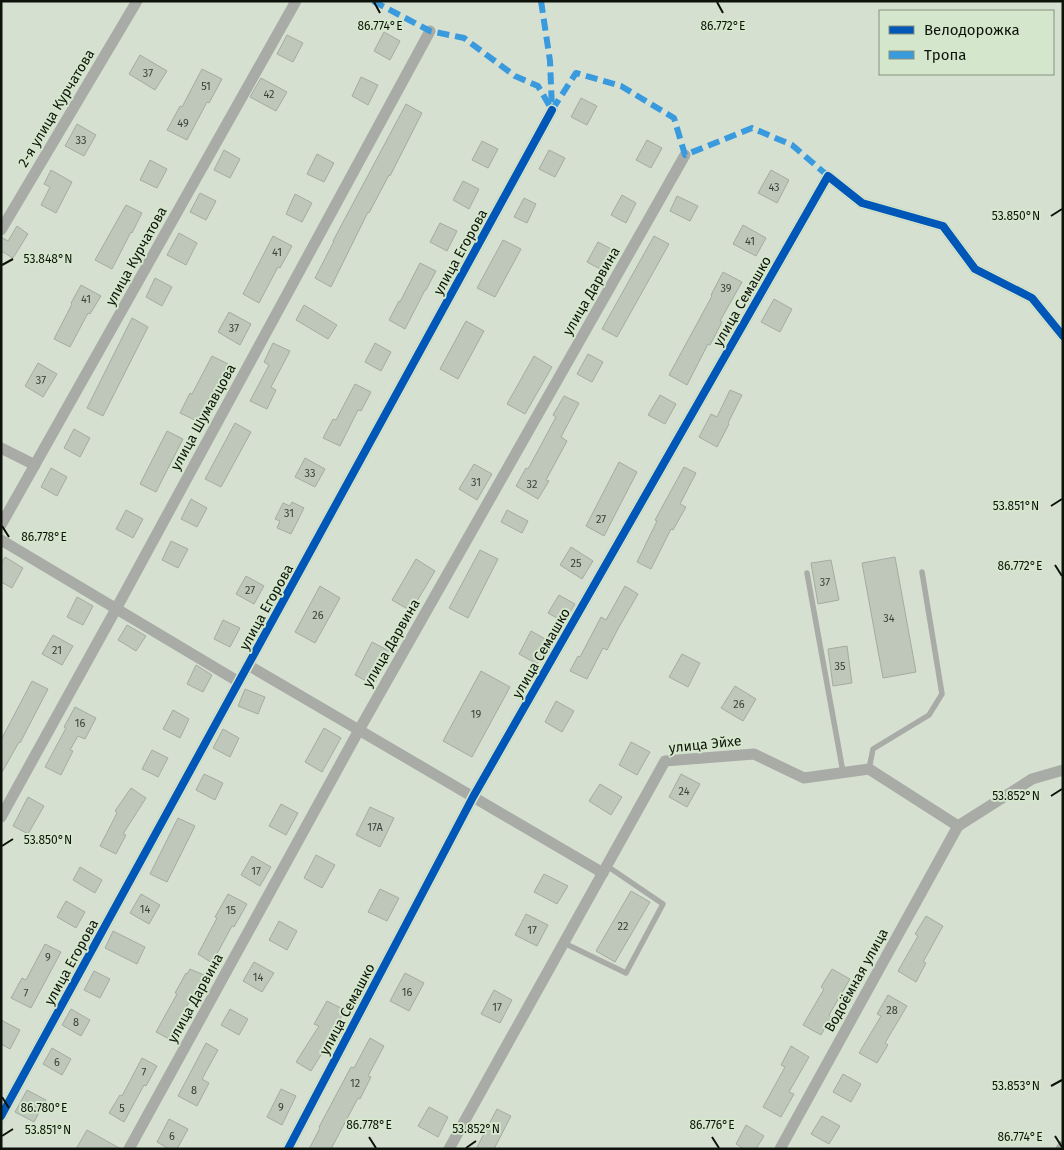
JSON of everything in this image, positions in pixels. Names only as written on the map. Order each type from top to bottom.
[{"type":"street","name":"2-я улица Курчатова","points":[[1,230],[137,1]]},
{"type":"street","name":"улица Курчатова","points":[[1,525],[296,1]]},
{"type":"street","name":"улица Шумавцова","points":[[1,817],[430,31]]},
{"type":"street","name":"улица Егорова","points":[[1,1116],[552,110]]},
{"type":"street","name":"улица Дарвина","points":[[129,1149],[359,730],[685,155]]},
{"type":"street","name":"улица Семашко","points":[[288,1149],[474,797],[828,176],[862,203],[942,226],[975,269],[1032,298],[1063,336]]},
{"type":"street","points":[[1,448],[35,465]]},
{"type":"street","points":[[1,540],[239,682]]},
{"type":"street","points":[[248,665],[474,797],[605,869]]},
{"type":"street","name":"улица Эйхе","points":[[449,1149],[665,761],[754,754],[804,778],[869,769]]},
{"type":"street","points":[[869,769],[958,826],[1032,779],[1063,770]]},
{"type":"street","name":"Водоёмная улица","points":[[780,1149],[958,826]]},
{"type":"lane","points":[[869,769],[873,749],[929,715],[942,694],[922,572]]},
{"type":"lane","points":[[807,573],[843,772]]},
{"type":"lane","points":[[564,943],[626,973],[663,904],[605,869]]},
{"type":"building","points":[[384,32],[400,41],[390,60],[374,51]]},
{"type":"building","points":[[287,35],[303,43],[293,62],[277,54]]},
{"type":"building","points":[[140,55],[167,71],[155,90],[129,74]]},
{"type":"building","points":[[202,69],[222,79],[209,103],[207,102],[187,140],[167,130],[180,106],[182,107]]},
{"type":"building","points":[[361,77],[378,85],[368,105],[352,96]]},
{"type":"building","points":[[261,78],[287,92],[276,111],[250,97]]},
{"type":"building","points":[[581,98],[597,106],[587,125],[571,117]]},
{"type":"building","points":[[406,104],[422,113],[390,176],[368,212],[331,287],[315,278]]},
{"type":"building","points":[[77,124],[96,135],[84,156],[65,146]]},
{"type":"building","points":[[647,140],[662,148],[651,168],[636,160]]},
{"type":"building","points":[[482,141],[498,149],[488,168],[472,160]]},
{"type":"building","points":[[224,150],[240,159],[230,178],[214,170]]},
{"type":"building","points":[[549,150],[565,158],[555,177],[539,169]]},
{"type":"building","points":[[317,154],[334,163],[324,182],[307,174]]},
{"type":"building","points":[[150,160],[167,169],[157,188],[140,180]]},
{"type":"building","points":[[51,170],[72,182],[56,213],[41,205],[50,187],[44,184]]},
{"type":"building","points":[[771,170],[789,180],[777,203],[758,193]]},
{"type":"building","points":[[463,181],[479,189],[469,209],[453,200]]},
{"type":"building","points":[[200,193],[216,201],[206,220],[190,212]]},
{"type":"building","points":[[295,194],[312,203],[302,222],[286,214]]},
{"type":"building","points":[[622,195],[636,203],[626,223],[611,215]]},
{"type":"building","points":[[677,196],[698,206],[690,221],[670,211]]},
{"type":"building","points":[[524,198],[536,204],[527,223],[514,217]]},
{"type":"building","points":[[126,205],[142,213],[112,269],[95,260]]},
{"type":"building","points":[[440,223],[457,231],[447,251],[430,242]]},
{"type":"building","points":[[743,225],[766,238],[756,256],[733,244]]},
{"type":"building","points":[[17,226],[28,234],[13,258],[1,251],[1,237],[8,241]]},
{"type":"building","points":[[179,233],[197,243],[186,265],[167,255]]},
{"type":"building","points":[[273,236],[292,246],[280,268],[278,267],[259,303],[243,294]]},
{"type":"building","points":[[654,236],[669,244],[617,337],[602,329]]},
{"type":"building","points":[[503,240],[521,249],[495,297],[477,288]]},
{"type":"building","points":[[598,242],[613,250],[602,270],[587,262]]},
{"type":"building","points":[[420,263],[436,271],[405,329],[389,320]]},
{"type":"building","points":[[723,272],[742,282],[687,385],[669,375]]},
{"type":"building","points":[[155,278],[172,287],[162,306],[146,297]]},
{"type":"building","points":[[81,285],[101,296],[90,314],[88,313],[70,347],[54,339]]},
{"type":"building","points":[[774,299],[792,309],[780,332],[761,322]]},
{"type":"building","points":[[304,305],[337,325],[328,339],[296,320]]},
{"type":"building","points":[[229,312],[251,324],[240,345],[218,332]]},
{"type":"building","points":[[132,318],[148,327],[103,416],[87,408]]},
{"type":"building","points":[[466,321],[484,331],[458,379],[440,369]]},
{"type":"building","points":[[273,343],[290,351],[271,387],[276,390],[267,409],[250,401],[269,365],[264,362]]},
{"type":"building","points":[[375,343],[391,352],[381,371],[365,362]]},
{"type":"building","points":[[588,354],[603,362],[592,382],[577,374]]},
{"type":"building","points":[[212,356],[228,364],[197,421],[180,413]]},
{"type":"building","points":[[534,356],[552,367],[525,414],[507,404]]},
{"type":"building","points":[[38,363],[57,374],[43,397],[25,386]]},
{"type":"building","points":[[355,384],[371,392],[361,411],[358,410],[340,446],[323,438],[333,419],[336,420]]},
{"type":"building","points":[[730,390],[742,395],[717,447],[699,437],[711,414],[717,417]]},
{"type":"building","points":[[660,395],[676,404],[665,424],[648,415]]},
{"type":"building","points":[[564,396],[579,403],[561,437],[567,441],[546,480],[549,481],[538,499],[516,486],[526,468],[528,469],[556,417],[553,415]]},
{"type":"building","points":[[235,423],[251,432],[221,487],[205,479]]},
{"type":"building","points":[[74,429],[90,438],[80,457],[64,448]]},
{"type":"building","points":[[167,431],[183,439],[156,492],[140,484]]},
{"type":"building","points":[[305,458],[325,469],[315,487],[295,477]]},
{"type":"building","points":[[619,462],[637,472],[604,536],[586,526]]},
{"type":"building","points":[[474,464],[492,474],[477,500],[459,489]]},
{"type":"building","points":[[684,467],[696,473],[680,504],[686,507],[673,530],[671,529],[651,569],[637,562],[657,521],[655,520]]},
{"type":"building","points":[[51,468],[67,477],[57,496],[41,487]]},
{"type":"building","points":[[191,499],[207,508],[197,527],[181,519]]},
{"type":"building","points":[[292,502],[304,508],[291,534],[277,528],[280,521],[275,519],[283,503],[290,506]]},
{"type":"building","points":[[126,510],[143,519],[133,538],[116,529]]},
{"type":"building","points":[[507,510],[528,521],[522,533],[501,522]]},
{"type":"building","points":[[171,541],[188,549],[178,568],[162,560]]},
{"type":"building","points":[[571,547],[593,561],[582,579],[560,565]]},
{"type":"building","points":[[480,550],[498,559],[468,618],[449,608]]},
{"type":"building","points":[[5,557],[23,568],[12,588],[1,582],[1,564]]},
{"type":"building","points":[[895,557],[916,672],[883,678],[862,563]]},
{"type":"building","points":[[416,559],[435,571],[411,611],[392,600]]},
{"type":"building","points":[[831,560],[839,600],[818,604],[811,563]]},
{"type":"building","points":[[246,576],[264,586],[254,604],[236,594]]},
{"type":"building","points":[[320,586],[340,598],[315,643],[295,632]]},
{"type":"building","points":[[625,586],[638,594],[607,650],[603,648],[587,679],[570,671],[578,656],[580,657],[601,617],[606,620]]},
{"type":"building","points":[[559,595],[575,604],[564,622],[548,613]]},
{"type":"building","points":[[77,597],[93,606],[83,625],[67,617]]},
{"type":"building","points":[[223,620],[240,628],[230,647],[214,639]]},
{"type":"building","points":[[127,625],[146,636],[136,651],[118,640]]},
{"type":"building","points":[[531,631],[549,641],[537,664],[519,654]]},
{"type":"building","points":[[53,635],[73,646],[62,665],[42,654]]},
{"type":"building","points":[[372,642],[391,652],[374,685],[355,675]]},
{"type":"building","points":[[847,646],[852,683],[833,686],[828,649]]},
{"type":"building","points":[[682,654],[700,663],[688,687],[669,677]]},
{"type":"building","points":[[196,665],[212,675],[203,692],[187,684]]},
{"type":"building","points":[[481,671],[510,687],[472,757],[443,741]]},
{"type":"building","points":[[32,681],[48,689],[20,743],[1,774],[1,740]]},
{"type":"building","points":[[735,686],[756,699],[743,721],[721,708]]},
{"type":"building","points":[[245,689],[265,697],[258,714],[238,706]]},
{"type":"building","points":[[556,701],[574,711],[562,732],[545,722]]},
{"type":"building","points":[[75,707],[96,718],[85,739],[78,736],[70,750],[73,751],[61,775],[45,767]]},
{"type":"building","points":[[173,710],[189,719],[180,738],[163,729]]},
{"type":"building","points":[[324,728],[341,738],[322,772],[305,762]]},
{"type":"building","points":[[223,729],[239,738],[230,757],[213,748]]},
{"type":"building","points":[[631,742],[650,752],[637,775],[619,765]]},
{"type":"building","points":[[152,750],[168,758],[158,777],[142,769]]},
{"type":"building","points":[[204,774],[223,783],[215,800],[196,790]]},
{"type":"building","points":[[681,774],[700,784],[687,807],[669,797]]},
{"type":"building","points":[[600,784],[622,797],[611,815],[589,801]]},
{"type":"building","points":[[131,788],[146,798],[123,834],[126,835],[116,854],[100,846],[117,813],[115,811]]},
{"type":"building","points":[[28,797],[44,806],[28,834],[13,826]]},
{"type":"building","points":[[281,804],[298,813],[286,835],[269,826]]},
{"type":"building","points":[[370,807],[394,818],[380,847],[356,835]]},
{"type":"building","points":[[178,818],[195,826],[167,882],[150,874]]},
{"type":"building","points":[[316,855],[335,865],[322,888],[304,878]]},
{"type":"building","points":[[252,856],[271,867],[260,886],[241,875]]},
{"type":"building","points":[[80,867],[102,880],[95,893],[73,880]]},
{"type":"building","points":[[544,874],[568,886],[557,904],[534,892]]},
{"type":"building","points":[[380,889],[399,898],[387,921],[368,912]]},
{"type":"building","points":[[631,891],[650,902],[615,962],[596,951]]},
{"type":"building","points":[[141,894],[160,905],[149,924],[130,913]]},
{"type":"building","points":[[228,894],[247,904],[234,927],[232,926],[212,963],[198,954]]},
{"type":"building","points":[[66,901],[85,912],[76,928],[57,917]]},
{"type":"building","points":[[526,914],[548,925],[537,946],[515,935]]},
{"type":"building","points":[[926,916],[943,926],[923,962],[926,963],[916,982],[898,971],[918,936],[915,934]]},
{"type":"building","points":[[279,921],[297,931],[287,950],[269,940]]},
{"type":"building","points":[[113,931],[145,947],[137,964],[105,948]]},
{"type":"building","points":[[45,944],[61,952],[31,1008],[11,998],[22,978],[26,980]]},
{"type":"building","points":[[254,962],[274,973],[262,992],[243,981]]},
{"type":"building","points":[[190,969],[204,975],[171,1040],[156,1032],[177,994],[175,993]]},
{"type":"building","points":[[832,969],[850,979],[829,1015],[831,1017],[821,1035],[803,1025],[824,989],[821,987]]},
{"type":"building","points":[[94,971],[110,979],[100,998],[84,990]]},
{"type":"building","points":[[405,973],[424,983],[409,1011],[390,1001]]},
{"type":"building","points":[[494,990],[512,1000],[500,1023],[481,1014]]},
{"type":"building","points":[[888,995],[907,1006],[885,1043],[888,1045],[877,1063],[859,1053],[881,1016],[877,1014]]},
{"type":"building","points":[[327,1001],[345,1010],[311,1071],[296,1062],[319,1026],[314,1024]]},
{"type":"building","points":[[71,1009],[90,1020],[81,1036],[62,1025]]},
{"type":"building","points":[[230,1009],[248,1019],[239,1035],[221,1025]]},
{"type":"building","points":[[1,1020],[20,1030],[10,1049],[1,1044]]},
{"type":"building","points":[[370,1038],[384,1046],[368,1076],[371,1077],[360,1099],[358,1098],[331,1149],[309,1149],[351,1067],[354,1068]]},
{"type":"building","points":[[206,1043],[218,1050],[202,1079],[209,1083],[197,1106],[178,1096]]},
{"type":"building","points":[[791,1046],[809,1057],[789,1092],[794,1094],[781,1117],[763,1107],[785,1067],[781,1065]]},
{"type":"building","points":[[52,1048],[71,1059],[62,1075],[43,1064]]},
{"type":"building","points":[[142,1058],[157,1066],[146,1086],[144,1085],[124,1122],[109,1113],[120,1095],[122,1096]]},
{"type":"building","points":[[843,1074],[861,1084],[851,1102],[833,1092]]},
{"type":"building","points":[[281,1089],[296,1096],[282,1125],[267,1117]]},
{"type":"building","points":[[27,1090],[46,1100],[34,1122],[15,1112]]},
{"type":"building","points":[[429,1107],[448,1117],[438,1137],[418,1126]]},
{"type":"building","points":[[497,1109],[511,1116],[494,1149],[476,1149]]},
{"type":"building","points":[[822,1116],[840,1126],[829,1144],[811,1134]]},
{"type":"building","points":[[169,1119],[188,1129],[177,1149],[169,1149],[157,1142]]},
{"type":"building","points":[[746,1125],[764,1136],[756,1149],[744,1149],[736,1144]]},
{"type":"building","points":[[87,1130],[121,1149],[76,1149]]},
{"type":"marked path","points":[[373,1],[430,31],[464,38],[515,76],[538,86],[552,110],[576,73],[621,86],[674,118],[685,155],[752,128],[792,145],[828,176]]},
{"type":"marked path","points":[[541,1],[550,61],[552,108]]},
{"type":"cycle path","points":[[1,1116],[552,110]]},
{"type":"cycle path","points":[[288,1149],[473,797],[828,176],[862,203],[943,226],[975,269],[1032,298],[1063,336]]}]
